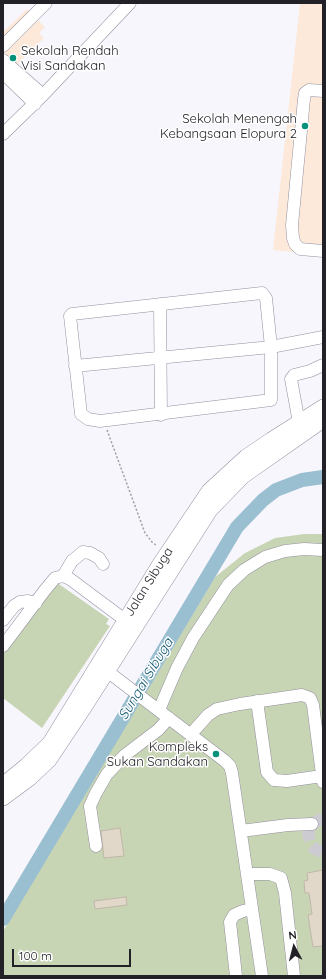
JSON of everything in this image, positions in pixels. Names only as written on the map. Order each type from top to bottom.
[{"type":"main road","name":"Jalan Sibuga","points":[[3,784],[26,766],[50,743],[167,553],[209,491],[246,457],[323,407]]},
{"type":"main road","name":"Jalan Sibuga","points":[[3,798],[30,778],[48,760],[210,510],[243,476],[323,420]]},
{"type":"street","points":[[3,46],[46,3]]},
{"type":"street","points":[[3,134],[39,100],[130,3]]},
{"type":"street","points":[[3,60],[39,100]]},
{"type":"street","points":[[3,73],[39,100]]},
{"type":"street","points":[[323,91],[309,90],[305,93],[292,225],[295,244],[300,249],[323,251]]},
{"type":"street","points":[[262,293],[266,298],[271,347],[271,400],[104,421],[94,421],[83,416],[81,414],[70,316],[72,314],[160,304],[262,293]]},
{"type":"street","points":[[160,304],[162,357],[161,415]]},
{"type":"street","points":[[75,366],[271,347],[323,337]]},
{"type":"street","points":[[298,423],[291,379],[294,375],[310,371],[323,365]]},
{"type":"street","points":[[159,710],[177,668],[190,644],[228,585],[244,570],[265,557],[285,551],[304,549],[323,550]]},
{"type":"street","points":[[3,646],[8,632],[36,603],[56,578],[62,576],[72,561],[83,552],[90,553],[99,558],[103,564]]},
{"type":"street","points":[[62,576],[70,579],[126,620]]},
{"type":"street","points":[[3,620],[14,606],[20,602],[28,601],[36,603]]},
{"type":"street","points":[[107,671],[226,760],[230,766],[262,976]]},
{"type":"street","points":[[191,734],[208,715],[217,709],[257,701],[302,695],[310,698],[323,779],[274,780],[267,772],[257,701]]},
{"type":"street","points":[[96,846],[90,806],[96,793],[107,774],[124,755],[158,730],[169,718]]},
{"type":"street","points":[[241,831],[288,825],[312,824]]},
{"type":"street","points":[[247,874],[270,874],[281,878],[285,893],[294,976]]},
{"type":"street","points":[[236,976],[230,922],[234,915],[252,909]]},
{"type":"path","points":[[104,421],[145,533],[152,542],[167,553]]},
{"type":"shaded area","name":"Sekolah Menengah Kebangsaan Elopura 2","points":[[300,3],[323,3],[323,255],[273,250]]},
{"type":"shaded area","name":"Sekolah Rendah Visi Sandakan","points":[[27,9],[45,27],[39,33],[44,38],[3,78],[3,32]]},
{"type":"green space","name":"Kompleks Sukan Sandakan","points":[[304,534],[323,534],[323,976],[3,976],[3,931],[215,577],[245,553],[275,538]]},
{"type":"green space","points":[[56,582],[109,619],[106,624],[110,626],[42,728],[3,698],[3,652]]},
{"type":"building","points":[[120,828],[124,856],[104,858],[101,831]]},
{"type":"building","points":[[323,870],[323,946],[313,947],[308,915],[312,914],[309,893],[305,893],[304,881],[308,880],[307,873]]},
{"type":"building","points":[[126,897],[127,905],[95,909],[94,901]]},
{"type":"waterway","name":"Sungai Sibuga","points":[[3,919],[237,527],[263,500],[276,490],[302,480],[323,477]]},
{"type":"tunnel","points":[[323,818],[312,824],[308,834],[311,845],[315,849],[323,852]]},
{"type":"place","name":"Sekolah Rendah Visi Sandakan","points":[[13,58]]},
{"type":"place","name":"Sekolah Menengah Kebangsaan Elopura 2","points":[[305,126]]},
{"type":"place","name":"Kompleks Sukan Sandakan","points":[[216,754]]}]
